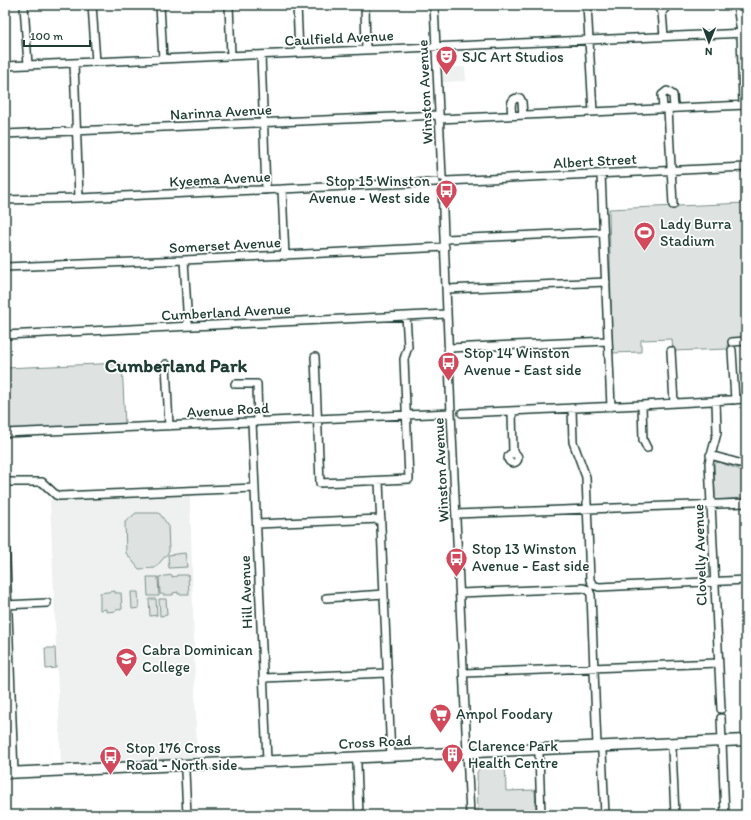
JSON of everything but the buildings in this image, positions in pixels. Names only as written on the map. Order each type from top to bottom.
[{"type":"highway","name":"Cross Road","points":[[722,744],[746,740]]},
{"type":"highway","name":"Cross Road","points":[[10,776],[672,746],[722,744],[746,746]]},
{"type":"street","points":[[24,5],[28,65]]},
{"type":"street","points":[[92,5],[96,62]]},
{"type":"street","points":[[160,5],[163,59]]},
{"type":"street","points":[[229,5],[231,56]]},
{"type":"street","points":[[297,5],[299,53]]},
{"type":"street","points":[[365,5],[366,50]]},
{"type":"street","name":"Winston Avenue","points":[[434,5],[470,815]]},
{"type":"street","points":[[587,5],[592,112]]},
{"type":"street","points":[[656,5],[662,12],[664,36]]},
{"type":"street","points":[[662,12],[668,5]]},
{"type":"street","points":[[738,5],[743,33],[745,105]]},
{"type":"street","name":"Caulfield Avenue","points":[[5,66],[743,33]]},
{"type":"street","points":[[260,55],[266,190]]},
{"type":"street","points":[[74,63],[78,198]]},
{"type":"street","points":[[512,115],[511,102],[516,98],[520,98],[522,102],[523,115]]},
{"type":"street","name":"Narinna Avenue","points":[[5,134],[263,123],[523,115],[745,105]]},
{"type":"street","points":[[668,109],[673,205]]},
{"type":"street","name":"Albert Street","points":[[442,181],[746,167]]},
{"type":"street","points":[[601,174],[611,407]]},
{"type":"street","name":"Kyeema Avenue","points":[[5,200],[266,190],[442,181]]},
{"type":"street","points":[[282,189],[285,256]]},
{"type":"street","points":[[445,239],[603,232]]},
{"type":"street","name":"Somerset Avenue","points":[[5,267],[285,256],[445,247]]},
{"type":"street","points":[[184,260],[188,326]]},
{"type":"street","points":[[447,289],[606,282]]},
{"type":"street","name":"Cumberland Avenue","points":[[5,335],[447,314]]},
{"type":"street","points":[[315,357],[320,483],[409,479],[404,359],[408,347],[406,316]]},
{"type":"street","points":[[449,348],[608,341]]},
{"type":"street","points":[[732,342],[746,341]]},
{"type":"street","points":[[732,350],[735,400]]},
{"type":"street","points":[[671,352],[674,403]]},
{"type":"street","points":[[166,364],[169,426]]},
{"type":"street","name":"Hill Avenue","points":[[235,384],[257,384],[255,422],[255,488],[267,764]]},
{"type":"street","points":[[462,413],[611,407],[746,399]]},
{"type":"street","name":"Clovelly Avenue","points":[[716,401],[717,433],[709,463],[721,709]]},
{"type":"street","points":[[642,405],[643,440],[647,448]]},
{"type":"street","points":[[572,408],[573,442],[586,477],[594,668],[605,815]]},
{"type":"street","points":[[512,411],[513,454]]},
{"type":"street","name":"Avenue Road","points":[[5,433],[451,413]]},
{"type":"street","points":[[710,455],[739,463]]},
{"type":"street","points":[[379,481],[392,759]]},
{"type":"street","points":[[5,482],[42,482],[59,496],[255,488]]},
{"type":"street","points":[[456,514],[746,503]]},
{"type":"street","points":[[256,524],[381,519]]},
{"type":"street","points":[[5,535],[10,776]]},
{"type":"street","points":[[460,593],[746,580]]},
{"type":"street","points":[[326,598],[384,594]]},
{"type":"street","points":[[6,605],[47,603]]},
{"type":"street","points":[[464,673],[718,663]]},
{"type":"street","points":[[263,678],[388,673]]},
{"type":"street","points":[[721,718],[725,815]]},
{"type":"street","points":[[672,746],[675,815]]},
{"type":"street","points":[[539,752],[541,815]]},
{"type":"street","points":[[357,761],[359,815]]},
{"type":"street","points":[[185,768],[187,815]]},
{"type":"shaded area","points":[[442,53],[453,53],[454,67],[465,67],[466,81],[443,82]]},
{"type":"shaded area","points":[[746,203],[746,340],[728,341],[728,349],[673,351],[672,339],[641,340],[641,352],[612,353],[609,209]]},
{"type":"shaded area","points":[[122,363],[125,425],[5,430],[5,368]]},
{"type":"shaded area","points":[[718,462],[741,470],[746,470],[746,498],[715,500],[714,464]]},
{"type":"shaded area","name":"Cabra Dominican College","points":[[190,495],[197,758],[61,765],[50,500]]},
{"type":"shaded area","points":[[136,513],[159,513],[168,525],[169,552],[155,568],[139,569],[126,553],[125,522]]},
{"type":"shaded area","points":[[185,553],[187,567],[169,568],[168,555]]},
{"type":"shaded area","points":[[172,575],[172,577],[177,575],[188,575],[189,594],[178,594],[178,592],[173,593],[173,595],[160,594],[159,577]]},
{"type":"shaded area","points":[[147,577],[158,577],[159,596],[148,596]]},
{"type":"shaded area","points":[[115,591],[115,593],[121,593],[122,609],[106,612],[106,609],[100,610],[100,593]]},
{"type":"shaded area","points":[[131,592],[138,592],[139,608],[132,609]]},
{"type":"shaded area","points":[[149,599],[156,599],[157,615],[150,616]]},
{"type":"shaded area","points":[[159,599],[166,599],[167,615],[160,616]]},
{"type":"shaded area","points":[[5,619],[11,765],[7,770],[5,770]]},
{"type":"shaded area","points":[[45,648],[55,648],[56,668],[46,669]]},
{"type":"shaded area","points":[[505,760],[506,791],[535,790],[536,815],[478,815],[477,772],[486,761]]},
{"type":"place","name":"SJC Art Studios","points":[[446,76]]},
{"type":"place","name":"Stop 15 Winston Avenue - West side","points":[[446,210]]},
{"type":"place","name":"Lady Burra Stadium","points":[[644,252]]},
{"type":"place","name":"Stop 14 Winston Avenue - East side","points":[[448,382]]},
{"type":"place","name":"Stop 13 Winston Avenue - East side","points":[[456,578]]},
{"type":"place","name":"Cabra Dominican College","points":[[126,678]]},
{"type":"place","name":"Ampol Foodary","points":[[441,734]]},
{"type":"place","name":"Clarence Park Health Centre","points":[[452,774]]},
{"type":"place","name":"Stop 176 Cross Road - North side","points":[[110,776]]},
{"type":"district","name":"Cumberland Park","points":[[176,365]]}]
